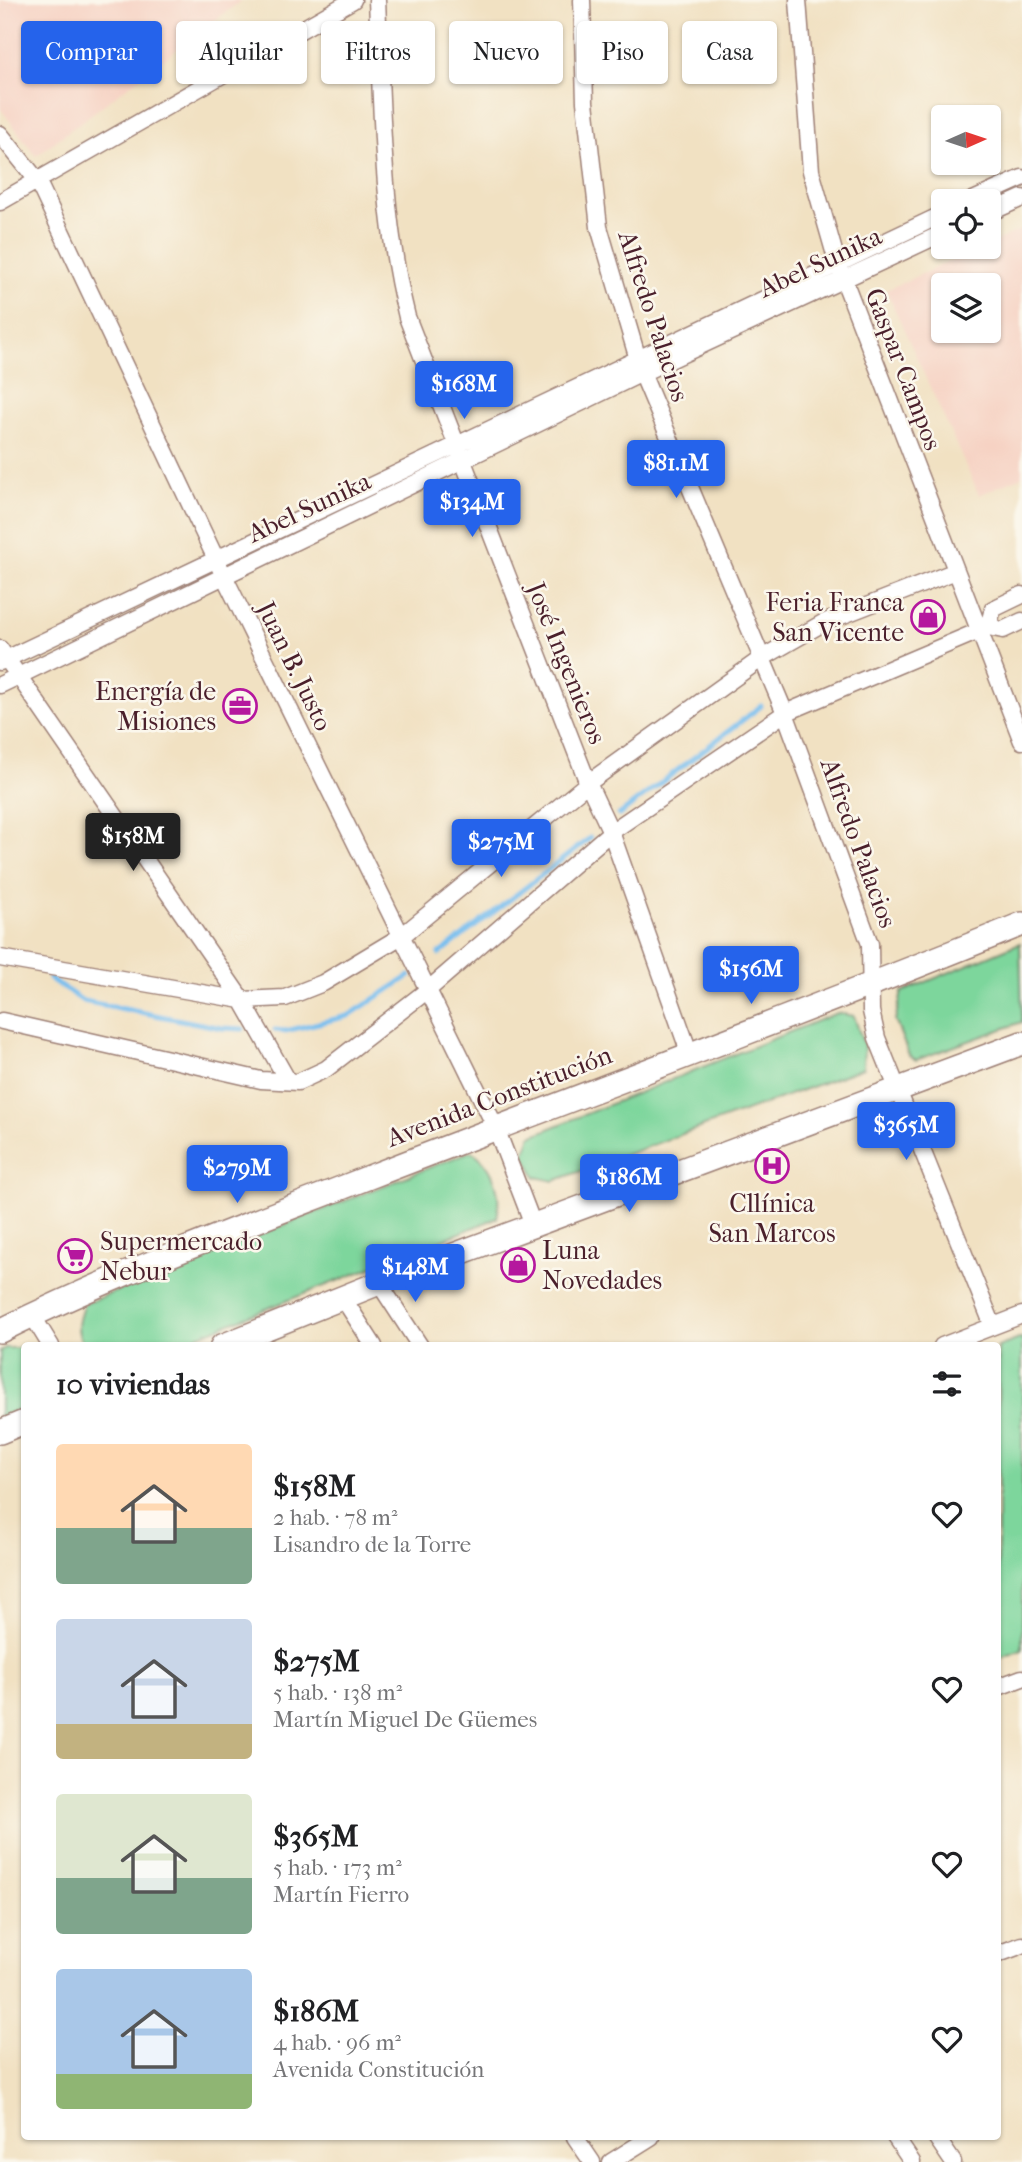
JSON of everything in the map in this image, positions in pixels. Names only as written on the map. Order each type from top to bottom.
[{"type":"main road","name":"Avenida Constitución","points":[[0,1331],[106,1279],[690,1052],[871,986],[1022,924]]},
{"type":"main road","points":[[232,1342],[379,1283],[1022,1043]]},
{"type":"main road","points":[[0,1432],[21,1423]]},
{"type":"street","points":[[0,202],[353,0]]},
{"type":"street","name":"José Ingenieros","points":[[377,0],[387,199],[394,266],[407,317],[462,463],[611,832],[690,1052]]},
{"type":"street","name":"Alfredo Palacios","points":[[582,0],[584,102],[599,227],[637,357],[785,713],[870,944],[871,1012],[877,1038],[993,1326]]},
{"type":"street","name":"Gaspar Campos","points":[[797,0],[811,171],[837,262],[956,571],[983,629],[1022,741]]},
{"type":"street","name":"Juan B. Justo","points":[[0,134],[37,180],[219,567],[496,1128],[534,1227]]},
{"type":"street","points":[[998,189],[1022,178]]},
{"type":"street","points":[[1001,208],[1022,198]]},
{"type":"street","name":"Abel Sunika","points":[[0,685],[219,567],[456,446],[637,357],[931,219]]},
{"type":"street","name":"Abel Sunika","points":[[2,656],[462,463],[642,373],[931,238]]},
{"type":"street","points":[[0,958],[242,1000],[285,998],[323,984],[402,935],[589,783],[762,658],[823,624],[956,571]]},
{"type":"street","points":[[983,629],[993,608],[1022,595]]},
{"type":"street","points":[[1,1021],[261,1080],[298,1082],[326,1069],[429,989],[611,832],[785,713],[983,629],[1003,630],[1022,621]]},
{"type":"street","points":[[2,656],[20,676],[242,1000],[288,1081]]},
{"type":"street","points":[[379,1283],[417,1342]]},
{"type":"street","points":[[343,1298],[371,1342]]},
{"type":"street","points":[[32,1315],[49,1342]]},
{"type":"street","points":[[952,1342],[1022,1315]]},
{"type":"street","points":[[1001,1686],[1022,1678]]},
{"type":"street","points":[[1001,1953],[1022,1945]]},
{"type":"street","points":[[577,2140],[593,2162]]},
{"type":"street","points":[[611,2162],[646,2140]]},
{"type":"street","points":[[897,2140],[912,2162]]},
{"type":"street","points":[[938,2140],[953,2162]]},
{"type":"shaded area","points":[[0,0],[242,0],[214,21],[176,21],[176,50],[162,61],[162,21],[21,21],[21,84],[131,84],[36,156],[0,108]]},
{"type":"shaded area","points":[[1022,229],[1022,476],[979,495],[886,290],[955,259],[1001,259],[1001,239]]},
{"type":"green space","points":[[1020,943],[1022,1022],[916,1060],[909,1055],[895,1020],[902,992]]},
{"type":"green space","points":[[837,1013],[854,1016],[864,1046],[863,1068],[554,1181],[536,1177],[524,1155],[531,1136]]},
{"type":"green space","points":[[471,1151],[491,1172],[497,1190],[497,1218],[182,1342],[83,1342],[78,1325],[84,1304]]},
{"type":"green space","points":[[1022,1338],[1022,1650],[1001,1658],[1001,1346]]},
{"type":"green space","points":[[5,1348],[21,1348],[21,1408],[0,1417],[0,1351]]},
{"type":"waterway","points":[[619,815],[761,706]]},
{"type":"waterway","points":[[439,954],[590,838]]},
{"type":"waterway","points":[[275,1030],[285,1031],[348,1016],[410,976]]},
{"type":"waterway","points":[[50,979],[83,1001],[222,1028],[243,1029]]},
{"type":"place","name":"Feria Franca San Vicente","points":[[928,617]]},
{"type":"place","name":"Energía de Misiones","points":[[240,706]]},
{"type":"place","name":"Cllínica San Marcos","points":[[772,1166]]},
{"type":"place","name":"Supermercado Nebur","points":[[75,1256]]},
{"type":"place","name":"Luna Novedades","points":[[518,1265]]}]
